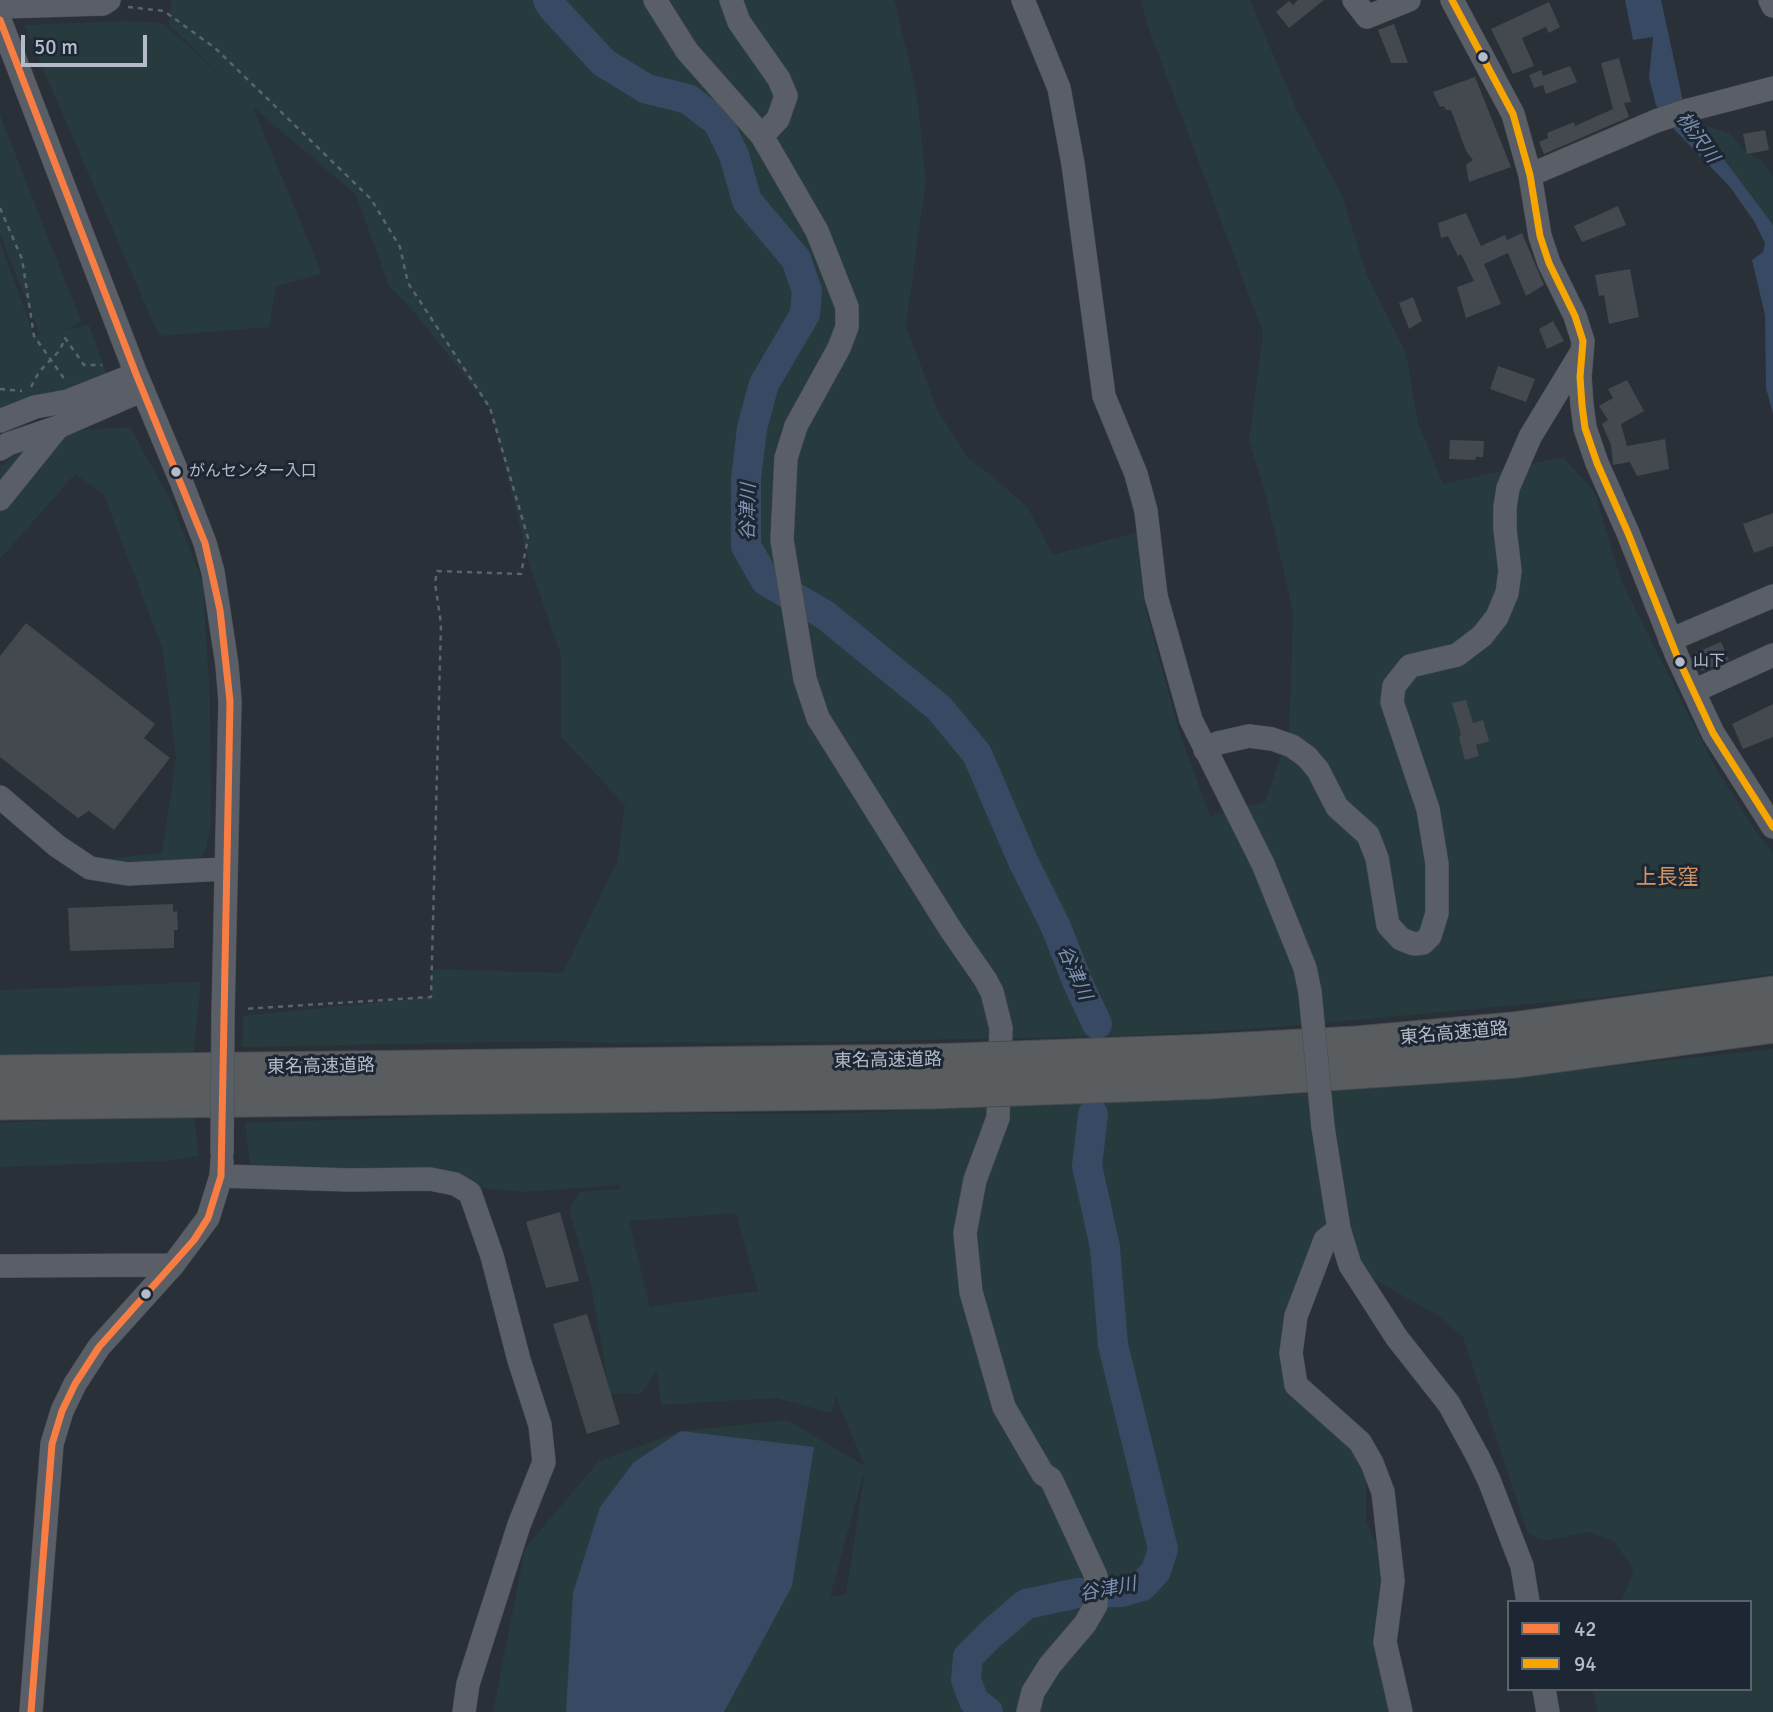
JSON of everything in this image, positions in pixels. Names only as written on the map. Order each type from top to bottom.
[{"type":"highway","name":"東名高速道路","points":[[1209,1067],[1356,1043],[1513,1029],[1771,993]]},
{"type":"highway","name":"東名高速道路","points":[[0,1103],[1209,1067],[1516,1061],[1773,1026]]},
{"type":"highway","name":"東名高速道路","points":[[0,1072],[930,1076]]},
{"type":"street","points":[[655,0],[687,51],[762,136],[817,231],[847,307],[847,327],[839,348],[796,426],[786,458],[782,540],[805,679],[818,718],[992,992],[1001,1028],[999,1118],[975,1181],[965,1233],[971,1292],[1004,1407],[1043,1474],[1051,1479],[1096,1576],[1096,1605],[1085,1624],[1051,1665],[1033,1692],[1028,1712]]},
{"type":"street","points":[[731,0],[739,22],[779,79],[786,96],[778,119],[762,136]]},
{"type":"street","points":[[1023,0],[1059,88],[1073,164],[1104,396],[1136,474],[1146,512],[1156,596],[1192,720],[1263,864],[1305,968],[1310,992],[1323,1127],[1339,1229],[1350,1265],[1397,1338],[1449,1404],[1479,1457],[1522,1566],[1528,1600]]},
{"type":"street","points":[[1353,0],[1367,17],[1409,0]]},
{"type":"street","points":[[1452,0],[1514,114],[1530,175],[1540,236],[1583,341],[1581,353],[1585,428],[1597,463],[1670,640],[1713,733],[1773,827]]},
{"type":"street","points":[[1770,0],[1773,6]]},
{"type":"street","points":[[0,7],[106,2]]},
{"type":"street","points":[[0,20],[131,382],[205,543],[220,610],[230,701],[225,869],[222,1165],[208,1218],[173,1265],[99,1347],[62,1410],[52,1444],[31,1712]]},
{"type":"street","points":[[1530,175],[1656,121],[1773,88]]},
{"type":"street","points":[[1205,750],[1218,743],[1249,736],[1272,739],[1292,746],[1307,757],[1318,770],[1337,807],[1368,835],[1377,858],[1388,925],[1401,939],[1414,944],[1423,943],[1430,936],[1437,913],[1437,864],[1428,809],[1392,702],[1394,686],[1410,666],[1457,655],[1482,636],[1497,617],[1507,593],[1510,571],[1505,529],[1508,488],[1530,437],[1581,353]]},
{"type":"street","points":[[0,421],[35,407],[63,402],[131,382]]},
{"type":"street","points":[[0,449],[8,443],[52,428],[131,382]]},
{"type":"street","points":[[35,407],[52,428]]},
{"type":"street","points":[[0,499],[52,428]]},
{"type":"street","points":[[1670,640],[1773,596]]},
{"type":"street","points":[[1694,691],[1773,655]]},
{"type":"street","points":[[0,797],[57,846],[90,868],[128,874],[225,869]]},
{"type":"street","points":[[222,1165],[349,1180],[430,1179],[455,1184],[470,1194],[492,1256],[519,1360],[540,1425],[544,1462],[519,1525],[468,1684],[464,1712]]},
{"type":"street","points":[[1339,1229],[1325,1240],[1296,1316],[1291,1353],[1296,1385],[1360,1442],[1372,1463],[1383,1492],[1393,1581],[1385,1642],[1401,1712]]},
{"type":"street","points":[[0,1266],[173,1265]]},
{"type":"street","points":[[1544,1691],[1548,1712]]},
{"type":"path","points":[[106,2],[164,11],[215,48],[371,199],[400,247],[408,283],[490,408],[528,538],[521,574],[436,570],[440,624],[432,997],[223,1012]]},
{"type":"path","points":[[0,208],[22,259],[34,336],[63,377],[63,402]]},
{"type":"path","points":[[0,389],[23,391],[32,387],[39,372],[60,350],[65,338],[84,365],[108,365],[131,382]]},
{"type":"green space","points":[[171,0],[894,0],[917,94],[926,180],[906,326],[938,411],[968,458],[1028,508],[1053,555],[1138,532],[1146,611],[1180,734],[1210,816],[1265,802],[1289,732],[1293,612],[1267,500],[1249,441],[1263,333],[1148,27],[1141,0],[1250,0],[1296,108],[1342,196],[1367,275],[1406,354],[1418,422],[1443,484],[1563,457],[1594,491],[1622,583],[1714,765],[1757,833],[1773,853],[1773,974],[1604,997],[1252,1029],[1123,1036],[815,1042],[556,1041],[242,1047],[243,1016],[431,997],[432,969],[563,973],[617,862],[625,805],[561,737],[561,655],[530,566],[490,408],[415,313],[389,286],[356,195],[253,107],[322,274],[276,286],[269,327],[159,336],[24,25],[126,21],[163,23],[222,77],[169,25]]},
{"type":"green space","points":[[0,115],[81,321],[66,330],[89,325],[108,377],[0,409],[0,241],[34,336],[40,335],[0,235]]},
{"type":"green space","points":[[1694,122],[1729,133],[1747,153],[1761,160],[1773,177],[1773,245]]},
{"type":"green space","points":[[130,427],[171,501],[203,583],[210,702],[211,824],[206,849],[195,868],[92,860],[162,853],[176,758],[163,650],[104,495],[75,474],[0,559],[0,466],[20,451],[83,430]]},
{"type":"green space","points":[[201,982],[193,1056],[0,1059],[0,990]]},
{"type":"green space","points":[[1773,1049],[1773,1712],[1598,1712],[1593,1691],[1752,1691],[1752,1600],[1622,1600],[1634,1571],[1614,1541],[1588,1532],[1545,1541],[1528,1534],[1463,1337],[1437,1315],[1373,1279],[1333,1234],[1296,1316],[1296,1385],[1366,1453],[1366,1521],[1393,1581],[1401,1712],[493,1712],[525,1548],[599,1461],[681,1431],[787,1420],[865,1466],[836,1397],[831,1413],[777,1398],[661,1405],[657,1370],[641,1394],[610,1393],[591,1285],[569,1209],[580,1192],[620,1189],[619,1185],[523,1192],[250,1164],[245,1123],[527,1113],[823,1114],[1283,1095],[1491,1079]],"holes":[[[736,1213],[758,1291],[650,1307],[629,1221]],[[864,1476],[846,1594],[830,1597]]]},
{"type":"green space","points":[[193,1112],[199,1156],[165,1161],[0,1167],[0,1123]]},
{"type":"water","name":"桃沢川","points":[[1625,0],[1661,0],[1684,106],[1773,225],[1773,414],[1766,388],[1765,315],[1752,260],[1763,252],[1765,243],[1754,221],[1730,187],[1673,128],[1656,105],[1649,78],[1653,37],[1633,40]]},
{"type":"water","points":[[681,1431],[814,1447],[792,1586],[724,1712],[566,1712],[573,1593],[600,1507],[634,1462]]},
{"type":"building","points":[[1298,0],[1324,0],[1289,28],[1276,12],[1289,1],[1293,5]]},
{"type":"building","points":[[1549,2],[1560,27],[1549,33],[1546,27],[1522,38],[1534,66],[1513,74],[1491,29]]},
{"type":"building","points":[[1394,24],[1408,63],[1391,63],[1378,30]]},
{"type":"building","points":[[1619,58],[1631,102],[1624,103],[1629,117],[1544,154],[1539,142],[1548,138],[1547,133],[1574,122],[1575,126],[1613,109],[1601,63]]},
{"type":"building","points":[[1570,66],[1577,82],[1546,94],[1543,85],[1534,88],[1529,75],[1541,70],[1543,76]]},
{"type":"building","points":[[1475,77],[1511,167],[1469,182],[1466,165],[1473,160],[1466,151],[1451,110],[1440,107],[1433,92]]},
{"type":"building","points":[[1765,130],[1769,150],[1747,154],[1743,134]]},
{"type":"building","points":[[1618,206],[1626,225],[1582,242],[1574,226]]},
{"type":"building","points":[[1466,213],[1481,246],[1505,235],[1507,240],[1522,233],[1544,285],[1526,296],[1508,253],[1484,264],[1501,304],[1466,318],[1457,287],[1474,281],[1461,254],[1458,256],[1448,236],[1441,238],[1438,223]]},
{"type":"building","points":[[1630,269],[1639,317],[1609,324],[1604,295],[1599,296],[1595,275]]},
{"type":"building","points":[[1413,297],[1422,321],[1409,329],[1399,303]]},
{"type":"building","points":[[1553,321],[1564,341],[1547,349],[1539,329]]},
{"type":"building","points":[[1498,366],[1535,379],[1526,402],[1490,389]]},
{"type":"building","points":[[1627,380],[1644,411],[1621,424],[1627,446],[1665,439],[1669,469],[1637,476],[1630,462],[1613,465],[1611,445],[1602,424],[1608,420],[1599,406],[1613,398],[1608,389]]},
{"type":"building","points":[[1450,440],[1484,441],[1483,457],[1476,457],[1475,460],[1449,459]]},
{"type":"building","points":[[1773,513],[1773,546],[1754,553],[1743,524]]},
{"type":"building","points":[[26,623],[155,724],[144,738],[170,758],[114,830],[89,811],[78,818],[0,757],[0,656]]},
{"type":"building","points":[[1721,642],[1729,660],[1702,671],[1695,653]]},
{"type":"building","points":[[1466,700],[1473,723],[1483,720],[1489,741],[1476,745],[1479,756],[1465,760],[1452,703]]},
{"type":"building","points":[[1773,704],[1773,737],[1743,749],[1732,724]]},
{"type":"building","points":[[173,904],[173,912],[177,911],[178,930],[174,930],[174,948],[70,951],[68,908]]},
{"type":"building","points":[[560,1212],[579,1281],[546,1288],[526,1222]]},
{"type":"building","points":[[587,1314],[620,1424],[587,1434],[553,1324]]},
{"type":"waterway","name":"谷津川","points":[[548,0],[604,63],[647,89],[688,99],[718,122],[734,155],[747,201],[796,259],[807,291],[805,314],[764,384],[752,428],[746,480],[746,546],[766,581],[825,615],[939,708],[977,754],[1097,1024]]},
{"type":"waterway","name":"谷津川","points":[[988,1712],[974,1701],[966,1680],[968,1657],[991,1634],[1026,1604],[1078,1593],[1121,1592],[1142,1586],[1156,1571],[1163,1549],[1113,1345],[1105,1247],[1087,1166],[1093,1114]]},
{"type":"transit line","name":"94","points":[[1452,0],[1513,114],[1530,175],[1540,236],[1583,341],[1580,377],[1582,405],[1585,428],[1597,463],[1677,656],[1713,733],[1773,827]]},
{"type":"transit line","name":"42","points":[[0,20],[136,374],[205,543],[220,610],[230,701],[221,1176],[208,1218],[194,1240],[99,1347],[75,1384],[62,1411],[52,1444],[31,1712]]},
{"type":"place","name":"がんセンター入口","points":[[176,472]]},
{"type":"place","name":"山下","points":[[1680,662]]},
{"type":"district","name":"上長窪","points":[[1667,878]]}]
